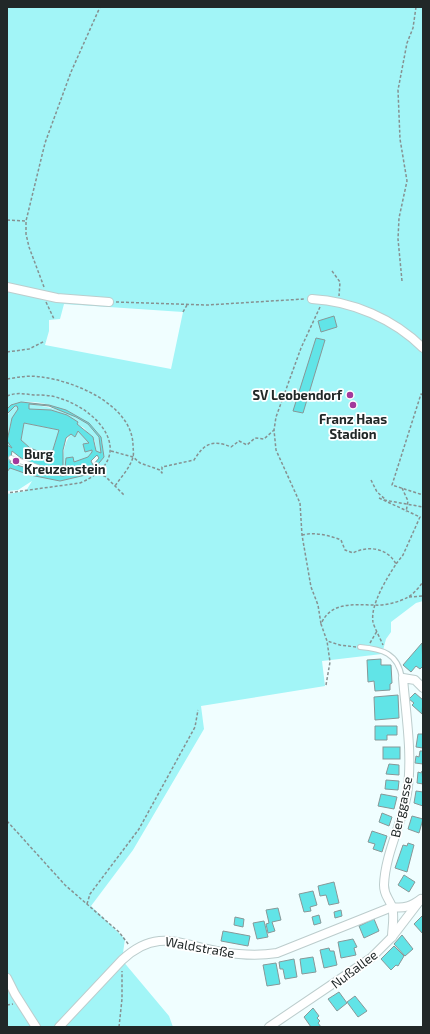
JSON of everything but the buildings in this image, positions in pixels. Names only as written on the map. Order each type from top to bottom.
[{"type":"street","points":[[7,287],[46,296],[109,302]]},
{"type":"street","points":[[312,299],[338,301],[379,317],[398,328],[423,348]]},
{"type":"street","points":[[402,678],[415,680],[423,688]]},
{"type":"street","name":"Berggasse","points":[[392,937],[392,907],[385,897],[384,886],[386,866],[401,822],[407,793],[410,767],[402,678]]},
{"type":"street","points":[[392,907],[407,907],[422,898]]},
{"type":"street","name":"Nußallee","points":[[269,1027],[371,958],[392,937],[422,898]]},
{"type":"street","name":"Waldstraße","points":[[59,1027],[133,949],[144,944],[170,940],[221,952],[263,956],[277,953],[392,907]]},
{"type":"street","points":[[7,978],[15,994],[36,1027]]},
{"type":"lane","points":[[11,458],[49,470],[69,471]]},
{"type":"lane","points":[[360,647],[385,651],[400,666],[402,678]]},
{"type":"path","points":[[54,319],[46,305],[46,296],[28,247],[26,221],[45,143],[71,72],[100,7]]},
{"type":"path","points":[[249,7],[275,7]]},
{"type":"path","points":[[402,281],[398,239],[399,218],[407,181],[400,139],[398,90],[407,43],[413,28],[416,7]]},
{"type":"path","points":[[7,220],[26,221]]},
{"type":"path","points":[[332,271],[340,282],[341,290],[338,301]]},
{"type":"path","points":[[109,302],[187,305],[312,299]]},
{"type":"path","points":[[324,300],[301,348],[276,417],[274,430],[276,450],[300,503],[302,535],[311,587],[318,605],[321,624],[327,641],[330,662],[326,684]]},
{"type":"path","points":[[183,312],[187,305]]},
{"type":"path","points":[[7,352],[29,349],[45,341]]},
{"type":"path","points":[[7,379],[28,376],[55,380],[76,386],[105,402],[119,413],[130,429],[133,441],[133,457],[115,486]]},
{"type":"path","points":[[7,396],[18,393],[54,397],[82,409],[92,415],[103,426],[109,438],[111,451],[107,463],[91,478],[73,485],[7,493]]},
{"type":"path","points":[[423,395],[421,394],[392,485],[423,495]]},
{"type":"path","points":[[111,451],[133,457],[140,463],[160,470],[162,473],[162,467],[194,460],[201,449],[210,443],[222,443],[231,446],[239,441],[247,445],[255,438],[264,439],[274,430]]},
{"type":"path","points":[[98,473],[124,495]]},
{"type":"path","points":[[371,480],[380,496],[393,502]]},
{"type":"path","points":[[402,488],[409,504],[406,511]]},
{"type":"path","points":[[382,644],[374,622],[374,612],[383,586],[402,555],[420,517],[379,499],[423,507]]},
{"type":"path","points":[[302,535],[311,533],[336,538],[341,540],[345,550],[353,553],[364,548],[384,551],[392,556],[396,564]]},
{"type":"path","points":[[408,597],[423,582]]},
{"type":"path","points":[[321,624],[324,617],[338,607],[357,604],[376,606],[408,597],[423,596]]},
{"type":"path","points":[[367,648],[377,631]]},
{"type":"path","points":[[327,641],[340,645],[360,647]]},
{"type":"path","points":[[87,904],[90,894],[139,829],[150,810],[195,727],[198,710]]},
{"type":"path","points":[[7,821],[65,884],[119,932],[133,949]]},
{"type":"path","points":[[119,1027],[122,999],[122,960]]},
{"type":"shaded area","points":[[7,7],[423,7],[423,601],[416,603],[391,622],[391,632],[386,639],[382,654],[322,661],[325,686],[201,706],[204,729],[133,850],[91,906],[125,939],[122,960],[169,1016],[173,1027],[7,1027],[7,494],[26,491],[32,481],[18,490],[7,491],[7,472],[10,468],[60,481],[90,474],[104,457],[100,436],[83,420],[70,413],[42,403],[28,402],[16,404],[7,409]],"holes":[[[64,304],[183,312],[171,369],[45,345],[49,331],[49,320],[60,319]]]},
{"type":"shaded area","points":[[29,404],[48,407],[68,413],[87,423],[99,438],[101,443],[101,453],[96,451],[95,441],[84,428],[51,410],[29,409]]},
{"type":"shaded area","points":[[17,406],[18,409],[9,428],[9,438],[12,448],[7,445],[6,423],[9,413]]},
{"type":"shaded area","points":[[24,423],[59,430],[51,456],[30,448],[21,440]]},
{"type":"shaded area","points":[[78,431],[89,443],[83,444],[85,452],[92,450],[92,452],[88,457],[74,462],[73,457],[66,458],[65,468],[63,468],[63,454],[66,442],[71,434],[75,437]]},
{"type":"place","name":"SV Leobendorf","points":[[350,395]]},
{"type":"place","name":"Franz Haas Stadion","points":[[353,405]]},
{"type":"place","name":"Burg Kreuzenstein","points":[[16,461]]}]
